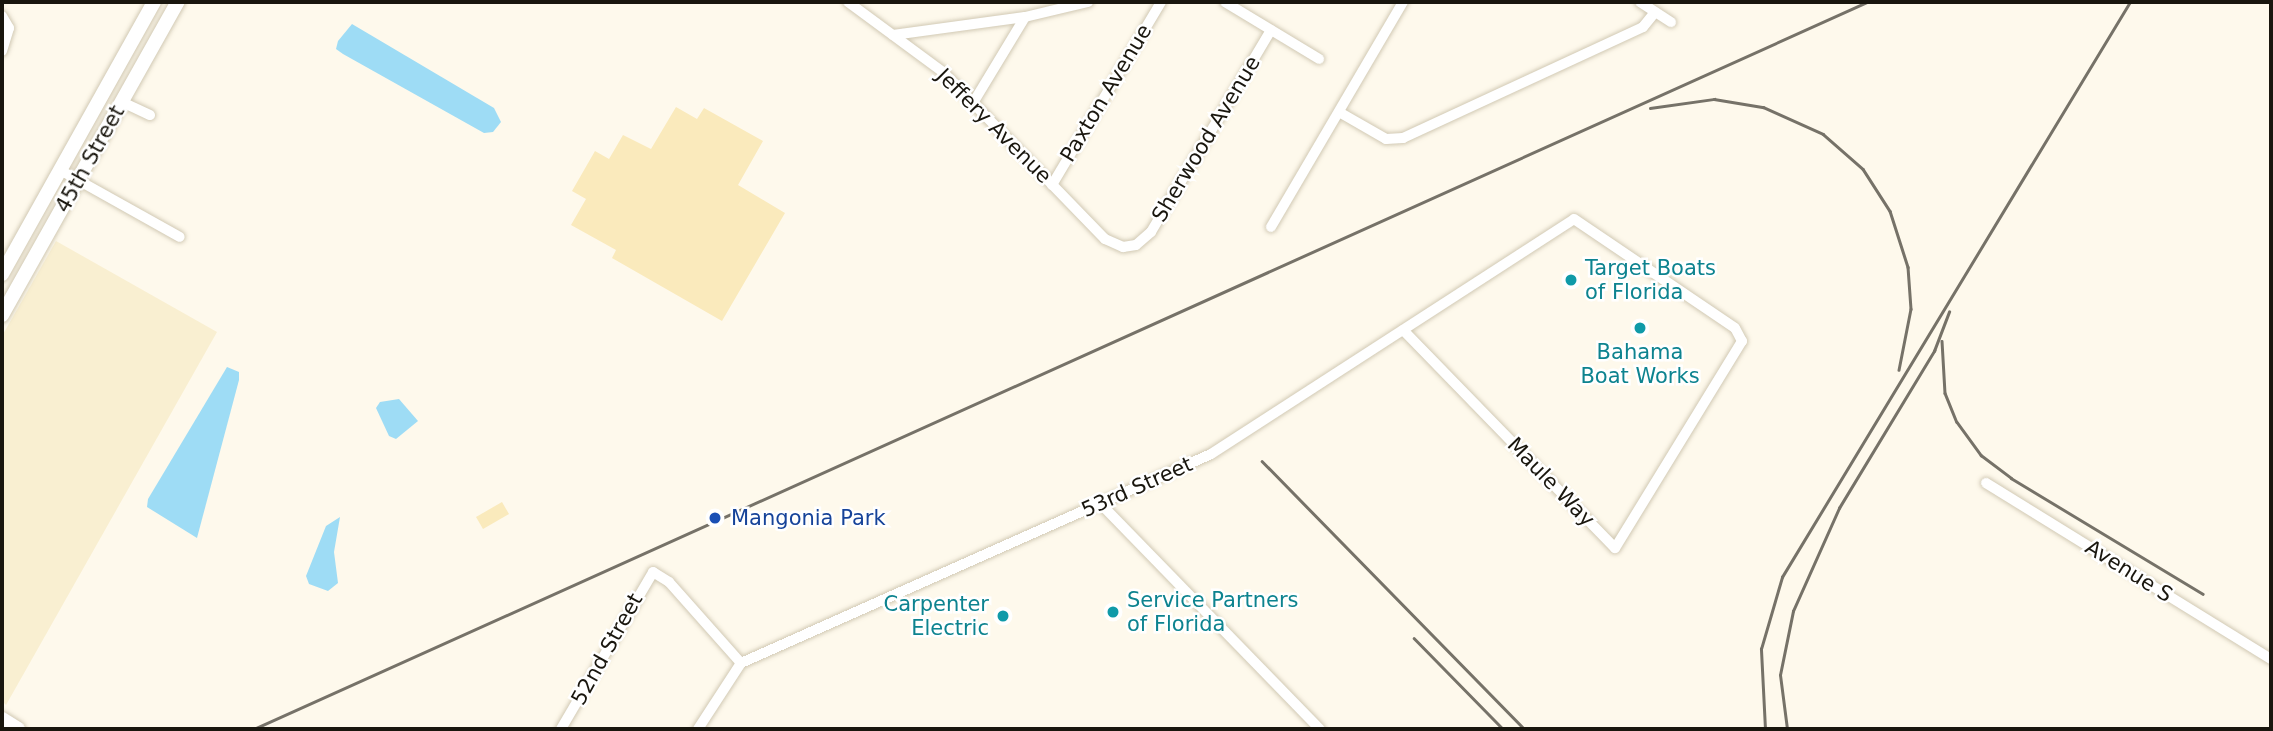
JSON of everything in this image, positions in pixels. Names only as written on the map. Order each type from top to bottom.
[{"type":"main road","name":"45th Street","points":[[2,274],[154,2]]},
{"type":"main road","name":"45th Street","points":[[3,311],[178,2]]},
{"type":"main road","points":[[2,719],[18,729]]},
{"type":"street","name":"Jeffery Avenue","points":[[848,2],[943,72],[1110,243],[1136,245]]},
{"type":"street","points":[[893,35],[1025,17],[1088,2]]},
{"type":"street","name":"Paxton Avenue","points":[[1052,185],[1161,2]]},
{"type":"street","points":[[1225,2],[1319,58]]},
{"type":"street","points":[[1271,227],[1403,2]]},
{"type":"street","points":[[1640,2],[1671,22]]},
{"type":"street","points":[[1339,112],[1386,139],[1403,138],[1643,27],[1655,12]]},
{"type":"street","points":[[2,16],[9,28],[2,51]]},
{"type":"street","points":[[973,103],[1025,17]]},
{"type":"street","name":"Sherwood Avenue","points":[[1136,245],[1151,232],[1271,30]]},
{"type":"street","points":[[122,102],[150,115]]},
{"type":"street","points":[[60,170],[180,237]]},
{"type":"street","name":"53rd Street","points":[[741,663],[1211,454],[1574,219],[1741,334],[1740,347],[1678,447]]},
{"type":"street","name":"Maule Way","points":[[1404,330],[1615,548],[1678,447]]},
{"type":"street","name":"Avenue S","points":[[1986,483],[2271,659]]},
{"type":"street","points":[[1100,503],[1320,729]]},
{"type":"street","name":"52nd Street","points":[[561,729],[653,572],[669,582],[741,663]]},
{"type":"street","points":[[698,729],[741,663]]},
{"type":"shaded area","points":[[676,107],[697,119],[704,108],[763,141],[738,185],[785,213],[722,321],[612,258],[616,250],[571,225],[586,199],[572,191],[595,151],[609,159],[623,135],[651,149]]},
{"type":"shaded area","points":[[56,241],[217,332],[6,705],[2,701],[2,336]]},
{"type":"shaded area","points":[[502,502],[509,514],[483,529],[476,517]]},
{"type":"water","points":[[352,24],[494,108],[501,122],[493,132],[484,133],[343,54],[336,49],[338,41]]},
{"type":"water","points":[[227,367],[239,372],[239,380],[197,538],[147,507],[148,499]]},
{"type":"water","points":[[399,399],[418,421],[396,439],[389,436],[376,408],[380,402]]},
{"type":"water","points":[[340,517],[334,552],[338,583],[328,591],[309,584],[306,576],[326,526]]},
{"type":"railway","points":[[254,729],[1867,2]]},
{"type":"railway","points":[[1765,729],[1761,649],[1782,577],[2130,2]]},
{"type":"railway","points":[[1650,108],[1714,99],[1763,107],[1823,134],[1863,169],[1890,211],[1908,267],[1911,309],[1899,370]]},
{"type":"railway","points":[[1787,729],[1780,675],[1793,611],[1839,508],[1934,351],[1949,312]]},
{"type":"railway","points":[[1942,341],[1945,393],[1957,422],[1981,455],[2011,478],[2203,594]]},
{"type":"railway","points":[[1262,461],[1524,729]]},
{"type":"railway","points":[[1414,638],[1503,729]]},
{"type":"place","name":"Target Boats of Florida","points":[[1571,280]]},
{"type":"place","name":"Bahama Boat Works","points":[[1640,328]]},
{"type":"place","name":"Mangonia Park","points":[[715,518]]},
{"type":"place","name":"Service Partners of Florida","points":[[1113,612]]},
{"type":"place","name":"Carpenter Electric","points":[[1003,616]]}]
